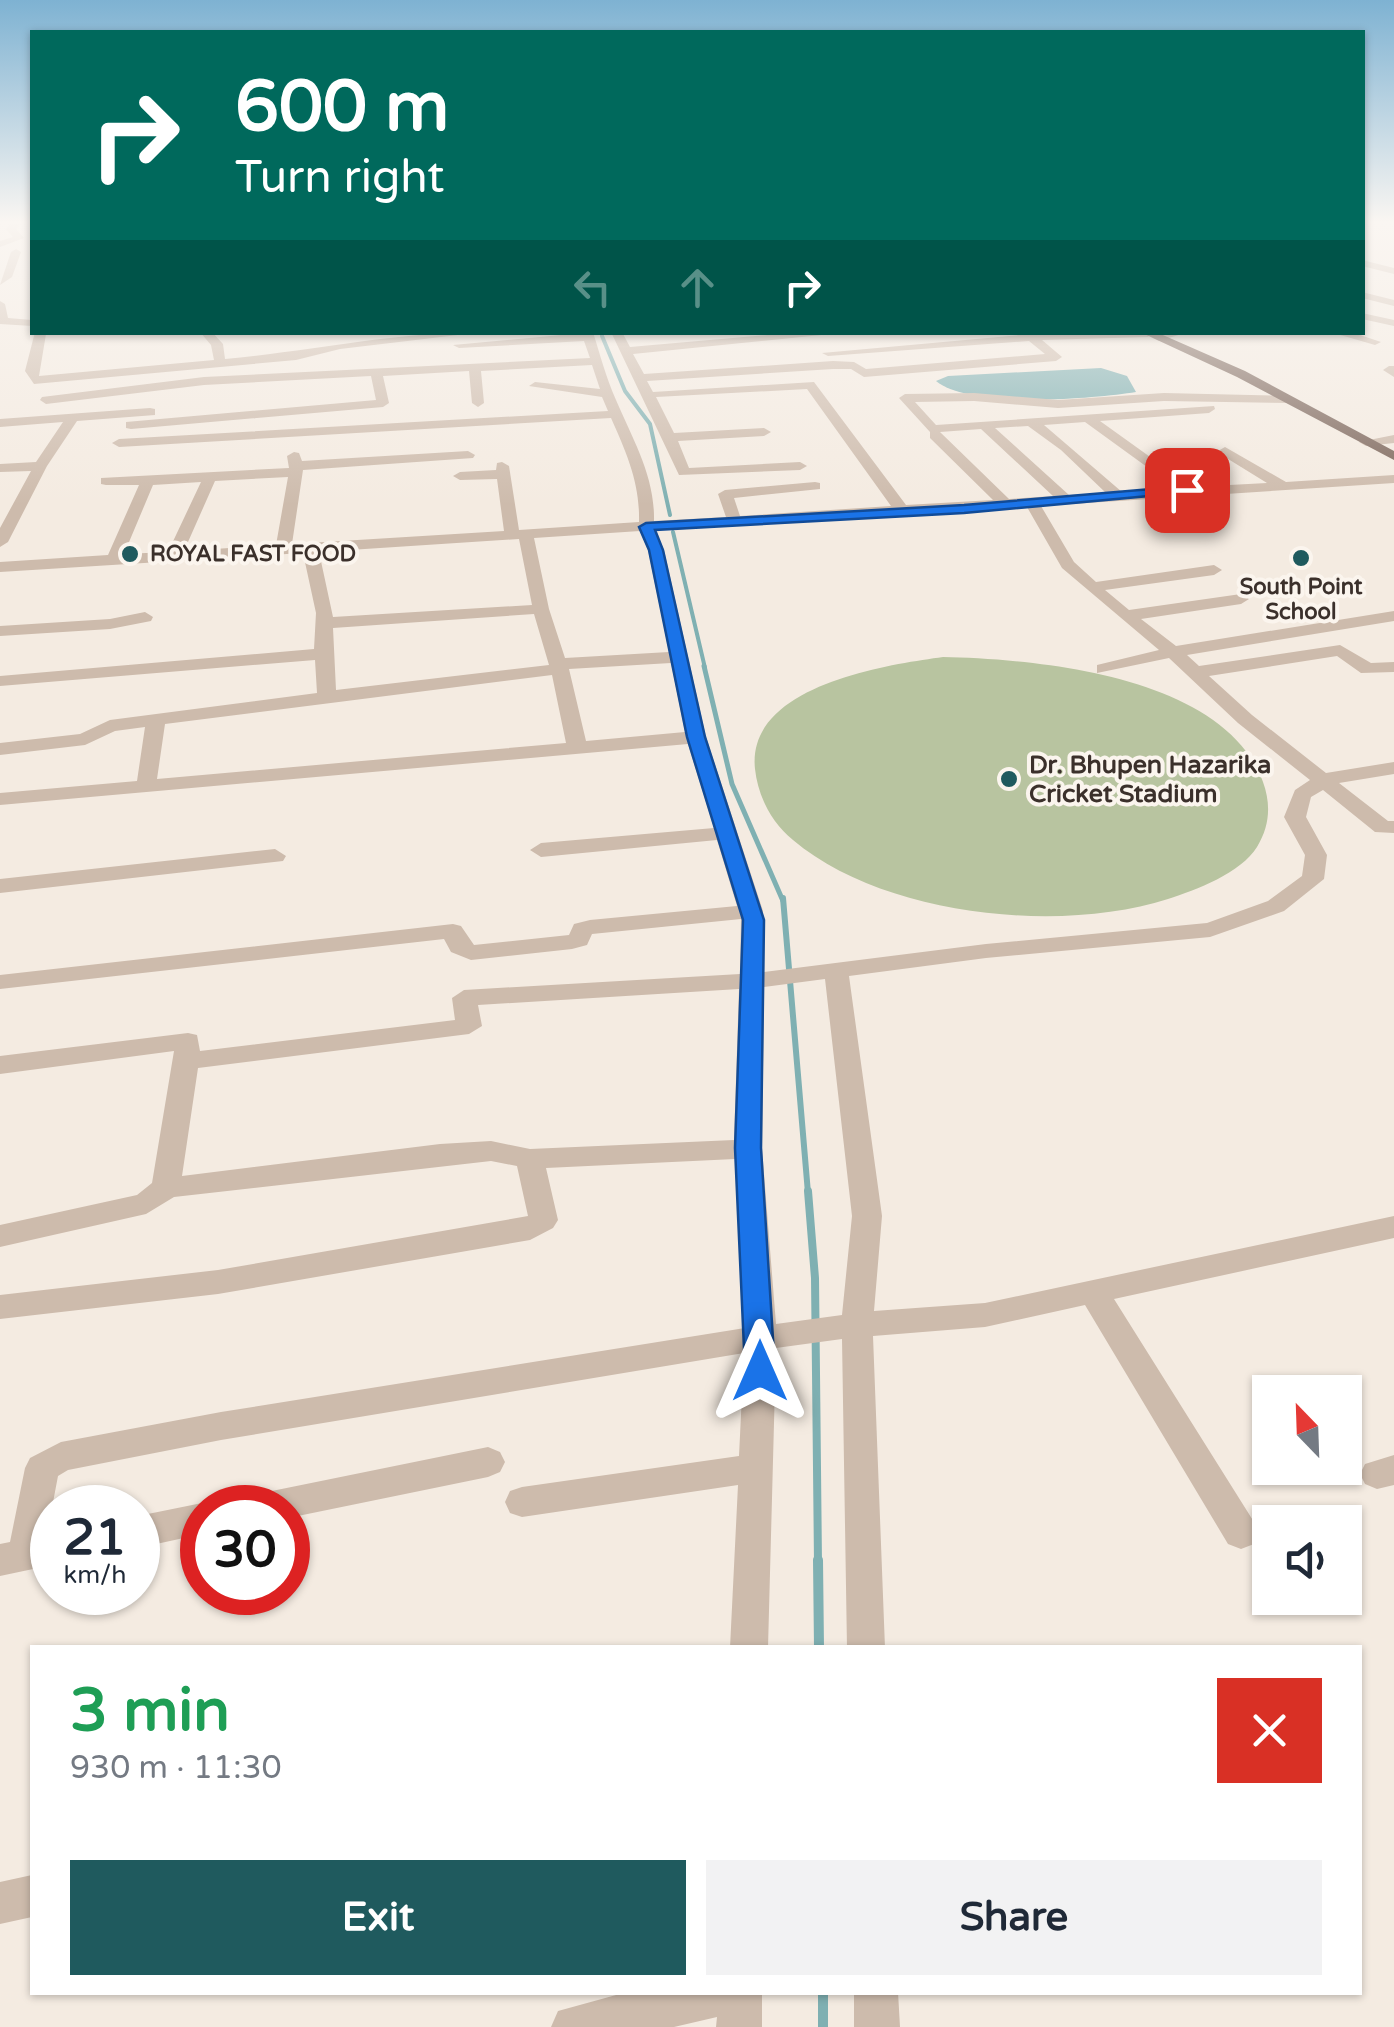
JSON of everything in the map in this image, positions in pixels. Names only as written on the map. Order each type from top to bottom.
[{"type":"main road","points":[[1151,335],[1240,374],[1394,456]]},
{"type":"street","points":[[1,316],[2,321],[30,328]]},
{"type":"street","points":[[1365,317],[1394,323]]},
{"type":"street","points":[[13,337],[30,332]]},
{"type":"street","points":[[37,335],[31,371],[34,380],[452,335]]},
{"type":"street","points":[[208,335],[217,344],[220,362]]},
{"type":"street","points":[[618,335],[684,472],[800,466]]},
{"type":"street","points":[[626,351],[811,335]]},
{"type":"street","points":[[821,365],[808,355],[1031,337],[1151,335]]},
{"type":"street","points":[[1347,335],[1376,342]]},
{"type":"street","points":[[640,378],[821,365],[854,366],[864,374],[1056,357],[1031,337]]},
{"type":"street","points":[[374,354],[488,342],[591,343]]},
{"type":"street","points":[[46,400],[204,381],[475,368],[591,343]]},
{"type":"street","points":[[591,343],[641,470],[646,527],[656,550],[696,737],[752,911],[754,981],[748,1148],[761,1338],[749,1645]]},
{"type":"street","points":[[475,368],[478,403]]},
{"type":"street","points":[[131,425],[383,404],[376,373]]},
{"type":"street","points":[[648,394],[810,385],[903,512]]},
{"type":"street","points":[[535,386],[612,404]]},
{"type":"street","points":[[1209,409],[933,429],[905,398],[974,397],[1058,404],[1164,397],[1289,400]]},
{"type":"street","points":[[0,423],[273,402],[276,413]]},
{"type":"street","points":[[119,444],[292,434],[612,404]]},
{"type":"street","points":[[656,410],[674,409]]},
{"type":"street","points":[[1085,416],[1187,490]]},
{"type":"street","points":[[0,542],[40,466],[72,418]]},
{"type":"street","points":[[1030,421],[1066,447],[1117,495]]},
{"type":"street","points":[[984,425],[1065,500]]},
{"type":"street","points":[[670,437],[764,432]]},
{"type":"street","points":[[282,550],[295,469],[292,434]]},
{"type":"street","points":[[935,435],[1008,505]]},
{"type":"street","points":[[1366,442],[1394,439]]},
{"type":"street","points":[[1225,451],[1283,486]]},
{"type":"street","points":[[106,481],[210,477],[468,454]]},
{"type":"street","points":[[0,468],[40,466]]},
{"type":"street","points":[[460,476],[502,470],[559,666],[577,748]]},
{"type":"street","points":[[174,556],[210,477]]},
{"type":"street","points":[[0,567],[1394,479]]},
{"type":"street","points":[[114,560],[148,481]]},
{"type":"street","points":[[736,522],[725,494],[816,486]]},
{"type":"street","points":[[1032,503],[1066,563],[1092,587],[1174,652],[1270,739],[1384,827],[1394,826]]},
{"type":"street","points":[[311,548],[311,567],[324,599],[327,697]]},
{"type":"street","points":[[1092,587],[1214,570]]},
{"type":"street","points":[[1126,616],[1242,599]]},
{"type":"street","points":[[325,623],[540,609]]},
{"type":"street","points":[[1103,669],[1174,652],[1394,616]]},
{"type":"street","points":[[0,630],[110,624],[145,617]]},
{"type":"street","points":[[1197,672],[1340,650],[1368,669],[1394,667]]},
{"type":"street","points":[[0,681],[323,654]]},
{"type":"street","points":[[0,749],[85,739],[110,726],[559,666],[677,657]]},
{"type":"street","points":[[146,786],[156,720]]},
{"type":"street","points":[[0,799],[696,737]]},
{"type":"street","points":[[186,1061],[469,1026],[464,998],[754,981],[986,951],[1210,930],[1276,906],[1314,880],[1316,855],[1294,817],[1302,794],[1326,779],[1394,768]]},
{"type":"street","points":[[541,850],[727,833]]},
{"type":"street","points":[[0,886],[275,856]]},
{"type":"street","points":[[0,982],[453,931],[459,947],[471,953],[572,942],[590,927],[752,911]]},
{"type":"street","points":[[836,970],[868,1216],[857,1325],[866,1645]]},
{"type":"street","points":[[0,1065],[188,1041],[166,1188]]},
{"type":"street","points":[[0,1236],[146,1204],[166,1188],[440,1154],[491,1151],[530,1159],[748,1148]]},
{"type":"street","points":[[0,1307],[218,1282],[530,1229],[543,1220],[530,1159]]},
{"type":"street","points":[[26,1555],[42,1468],[61,1456],[240,1422],[761,1338],[857,1325],[985,1316],[1394,1227]]},
{"type":"street","points":[[1094,1293],[1241,1533]]},
{"type":"street","points":[[310,1498],[488,1462]]},
{"type":"street","points":[[522,1502],[756,1468]]},
{"type":"street","points":[[0,1903],[30,1896]]},
{"type":"street","points":[[574,2027],[716,1995]]},
{"type":"street","points":[[739,2027],[740,1995]]},
{"type":"street","points":[[876,1995],[877,2027]]},
{"type":"green space","name":"Dr. Bhupen Hazarika Cricket Stadium","points":[[943,657],[1076,669],[1170,696],[1210,718],[1242,746],[1263,782],[1268,815],[1257,847],[1229,873],[1191,891],[1124,910],[1076,915],[1025,916],[922,901],[874,886],[830,866],[785,833],[767,808],[755,769],[758,741],[772,718],[795,699],[824,685],[888,666]]},
{"type":"water","points":[[1101,368],[1127,376],[1136,392],[1062,399],[1003,399],[975,396],[936,381],[948,376]]},
{"type":"waterway","points":[[602,336],[625,391],[650,424],[670,515]]},
{"type":"waterway","points":[[673,532],[705,668]]},
{"type":"waterway","points":[[704,666],[732,784],[783,901]]},
{"type":"waterway","points":[[783,898],[808,1193]]},
{"type":"waterway","points":[[808,1191],[815,1278],[818,1563]]},
{"type":"waterway","points":[[818,1560],[819,1645]]},
{"type":"waterway","points":[[823,1995],[823,2027]]},
{"type":"place","name":"ROYAL FAST FOOD","points":[[130,554]]},
{"type":"place","name":"South Point School","points":[[1301,558]]},
{"type":"place","name":"Dr. Bhupen Hazarika Cricket Stadium","points":[[1009,779]]},
{"type":"route","points":[[760,1371],[748,1148],[754,981],[752,911],[696,737],[656,550],[646,527],[964,509],[1187,490]]}]
